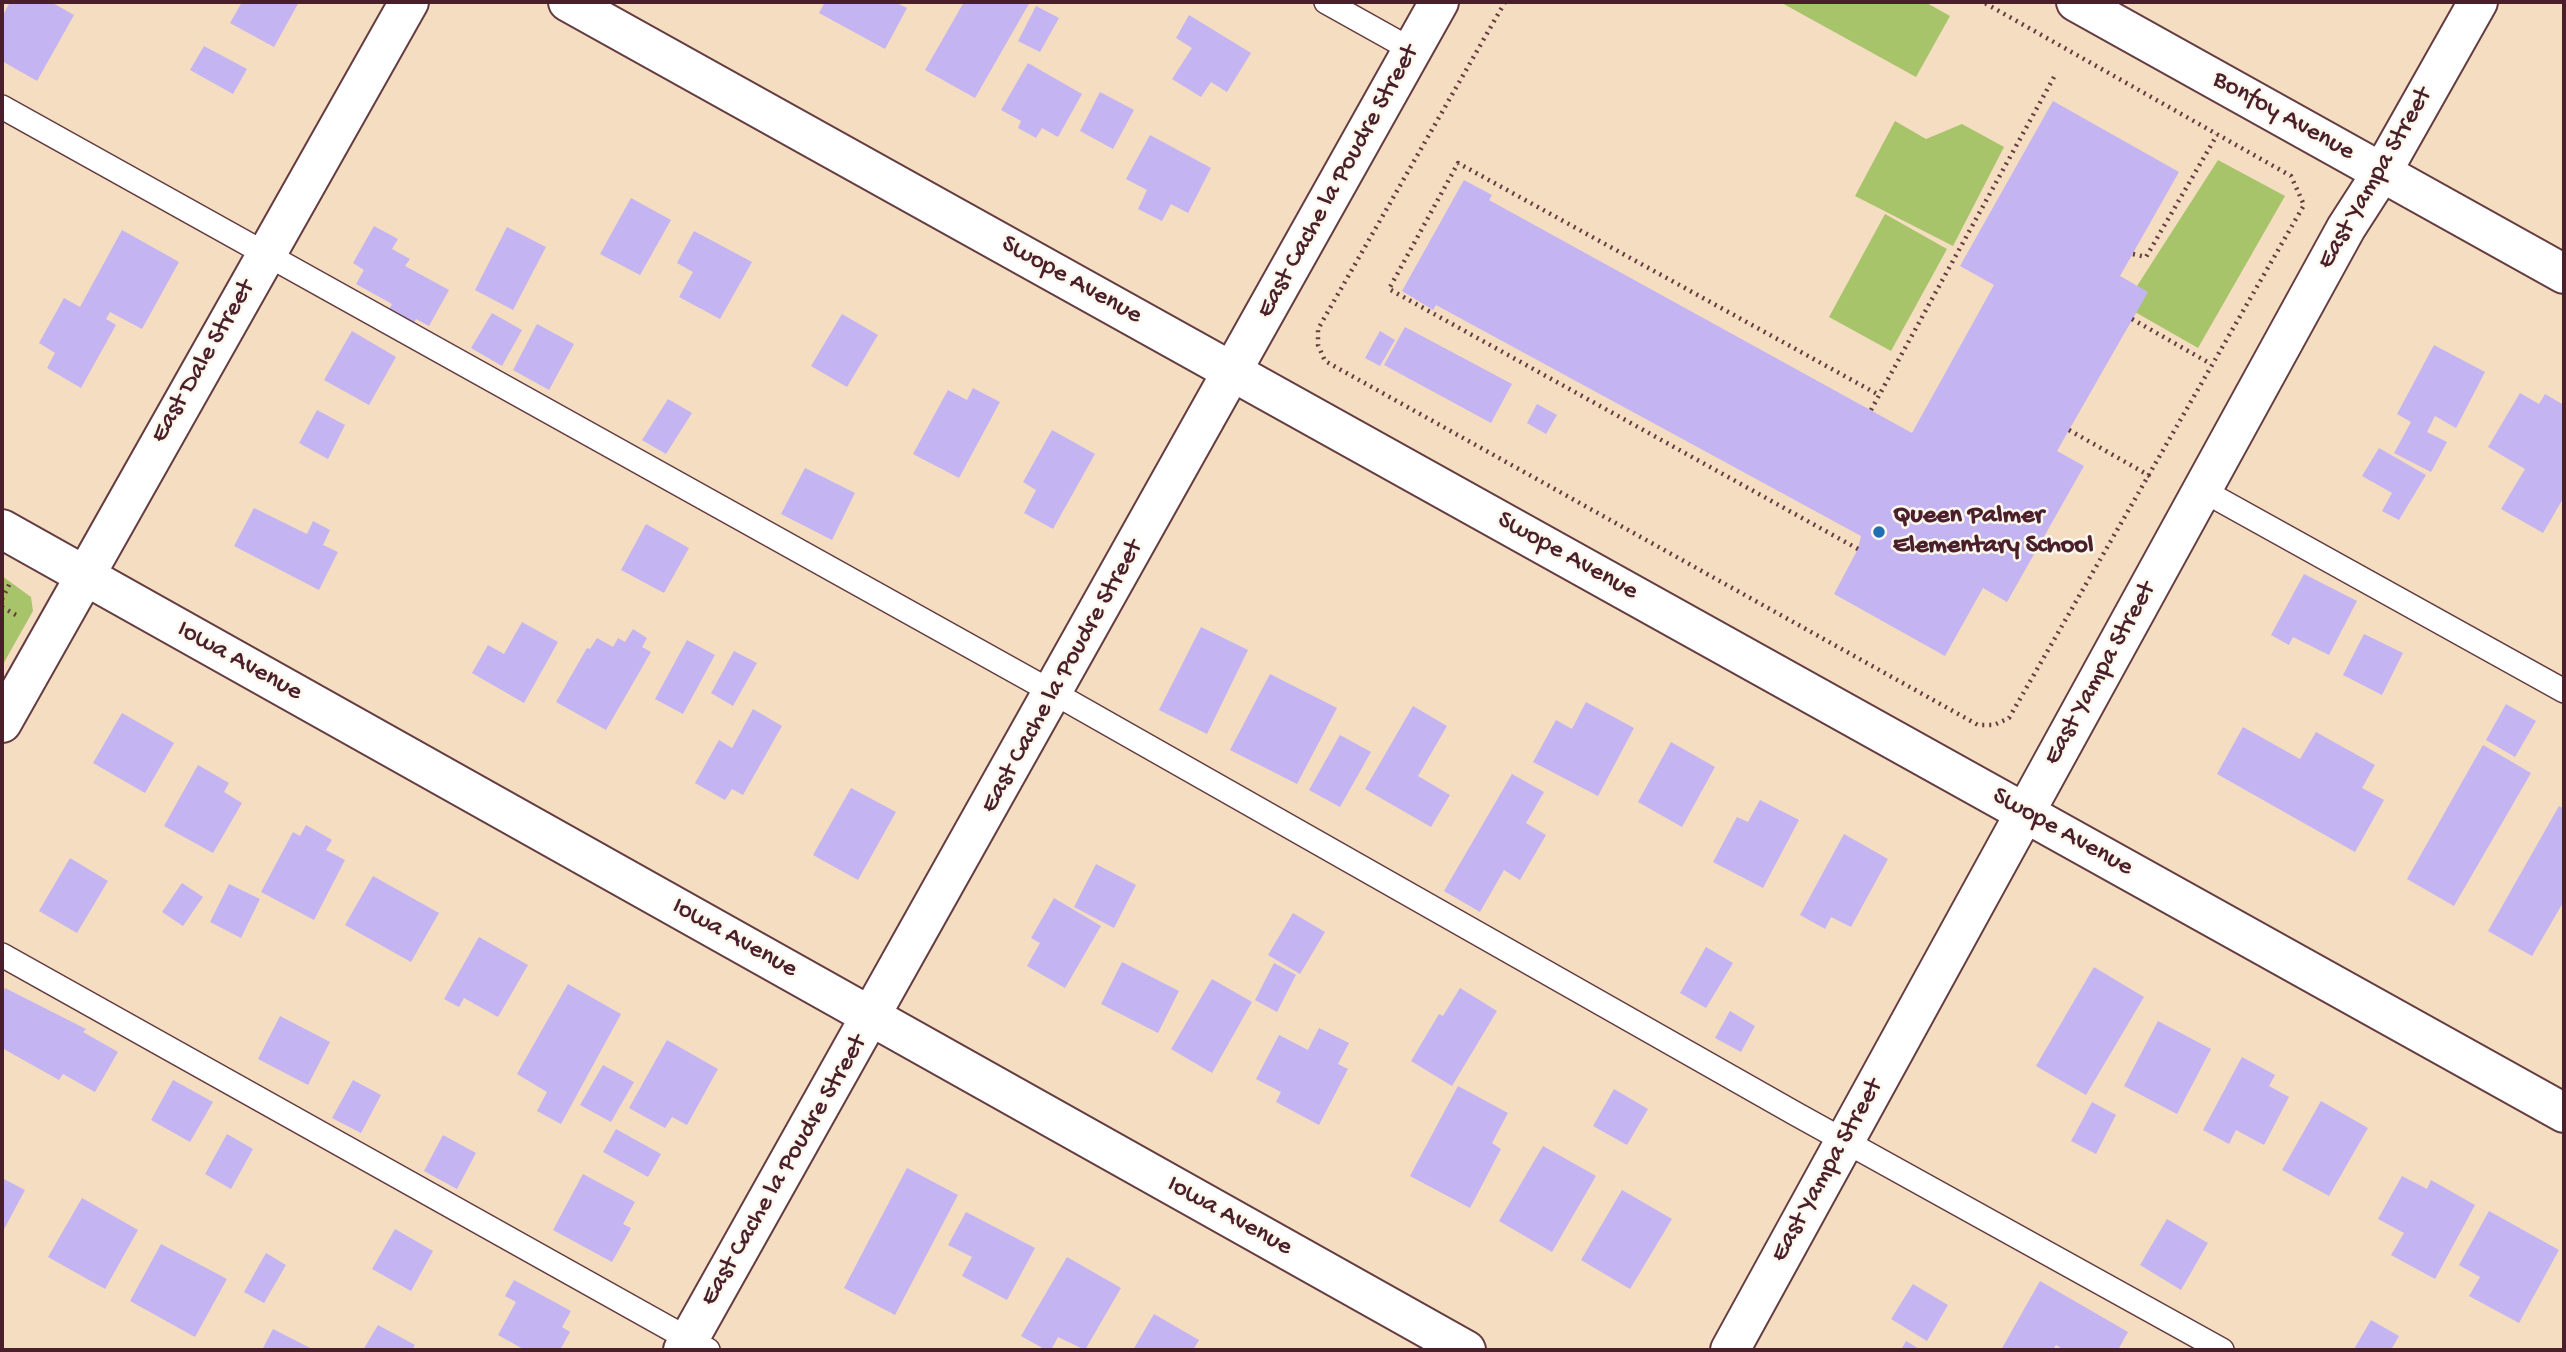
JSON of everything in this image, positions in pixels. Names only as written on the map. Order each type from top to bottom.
[{"type":"street","name":"East Dale Street","points":[[2,723],[83,575],[409,2]]},
{"type":"street","name":"Swope Avenue","points":[[568,2],[2564,1113]]},
{"type":"street","name":"East Cache la Poudre Street","points":[[693,1347],[872,1017],[1439,2]]},
{"type":"street","name":"Bonfoy Avenue","points":[[2076,2],[2564,274]]},
{"type":"street","name":"East Yampa Street","points":[[1730,1350],[2346,228],[2382,172],[2478,2]]},
{"type":"street","name":"Iowa Avenue","points":[[2,529],[1466,1350]]},
{"type":"lane","points":[[1326,2],[1412,50]]},
{"type":"lane","points":[[2,107],[1054,693],[1845,1141],[2222,1350]]},
{"type":"lane","points":[[2202,490],[2564,691]]},
{"type":"lane","points":[[2,955],[693,1347]]},
{"type":"path","points":[[1506,2],[1318,329],[1318,345],[1325,361],[1978,725],[1994,725],[2009,718],[2304,205],[2291,176],[1983,2]]},
{"type":"path","points":[[1871,410],[2054,78]]},
{"type":"path","points":[[2133,254],[2146,257],[2217,135]]},
{"type":"path","points":[[1858,549],[1389,289],[1458,163],[1879,395]]},
{"type":"path","points":[[2132,319],[2211,364]]},
{"type":"path","points":[[2069,430],[2150,476]]},
{"type":"green space","points":[[1780,2],[1925,2],[1950,16],[1916,77]]},
{"type":"green space","points":[[1895,121],[1926,139],[1962,124],[2004,147],[1953,246],[1855,196]]},
{"type":"green space","points":[[2218,160],[2285,196],[2198,348],[2135,312],[2137,286]]},
{"type":"green space","points":[[1885,214],[1947,249],[1891,351],[1829,317]]},
{"type":"green space","points":[[2,576],[31,597],[33,611],[2,666]]},
{"type":"building","points":[[10,2],[51,2],[74,15],[37,81],[2,61],[2,17]]},
{"type":"building","points":[[242,2],[299,2],[274,47],[230,23]]},
{"type":"building","points":[[825,2],[895,2],[907,8],[885,49],[819,13]]},
{"type":"building","points":[[964,2],[1030,2],[975,98],[925,70]]},
{"type":"building","points":[[1036,6],[1059,18],[1040,52],[1018,41]]},
{"type":"building","points":[[1189,15],[1251,53],[1227,92],[1211,82],[1201,97],[1172,79],[1192,48],[1176,38]]},
{"type":"building","points":[[204,46],[247,69],[233,94],[190,70]]},
{"type":"building","points":[[1028,63],[1082,94],[1058,137],[1042,128],[1036,138],[1018,128],[1021,121],[1001,110]]},
{"type":"building","points":[[1100,92],[1134,110],[1113,149],[1080,131]]},
{"type":"building","points":[[2053,101],[2179,172],[2120,276],[2148,292],[2057,451],[2084,466],[2007,602],[1983,588],[1945,656],[1834,594],[1858,549],[1861,536],[1436,305],[1433,310],[1402,291],[1464,180],[1492,195],[1489,200],[1912,433],[1994,285],[1960,266]]},
{"type":"building","points":[[1150,135],[1211,168],[1188,213],[1171,204],[1162,221],[1138,209],[1147,190],[1126,179]]},
{"type":"building","points":[[631,198],[671,220],[640,275],[600,254]]},
{"type":"building","points":[[374,226],[398,239],[392,249],[410,259],[405,266],[449,290],[429,326],[416,319],[413,325],[388,311],[392,304],[356,284],[364,270],[353,263]]},
{"type":"building","points":[[507,227],[546,247],[513,310],[475,290]]},
{"type":"building","points":[[122,230],[179,262],[142,329],[110,312],[106,319],[116,325],[81,388],[47,368],[55,353],[39,343],[64,298],[80,307]]},
{"type":"building","points":[[694,231],[752,262],[720,319],[679,297],[693,272],[677,263]]},
{"type":"building","points":[[492,313],[522,330],[502,366],[471,348]]},
{"type":"building","points":[[842,314],[878,335],[847,387],[811,366]]},
{"type":"building","points":[[537,324],[574,344],[549,390],[513,370]]},
{"type":"building","points":[[1405,327],[1512,384],[1491,423],[1384,365]]},
{"type":"building","points":[[352,331],[396,357],[369,405],[324,380]]},
{"type":"building","points":[[1380,331],[1395,340],[1380,366],[1365,358]]},
{"type":"building","points":[[2434,345],[2485,372],[2456,428],[2435,416],[2427,432],[2447,442],[2431,472],[2394,453],[2411,422],[2397,414]]},
{"type":"building","points":[[973,388],[1000,402],[959,478],[913,454],[948,390],[967,400]]},
{"type":"building","points":[[2520,393],[2539,404],[2545,394],[2564,405],[2564,497],[2543,533],[2501,509],[2525,469],[2488,447]]},
{"type":"building","points":[[668,399],[692,413],[666,454],[642,440]]},
{"type":"building","points":[[1537,404],[1557,415],[1546,434],[1527,423]]},
{"type":"building","points":[[317,410],[345,425],[328,459],[299,443]]},
{"type":"building","points":[[1052,430],[1095,454],[1053,529],[1024,513],[1036,490],[1023,482]]},
{"type":"building","points":[[2379,448],[2426,475],[2399,520],[2382,511],[2392,493],[2362,476]]},
{"type":"building","points":[[805,468],[855,493],[832,540],[781,514]]},
{"type":"building","points":[[254,508],[307,534],[313,521],[330,530],[323,545],[338,552],[319,590],[234,546]]},
{"type":"building","points":[[646,524],[689,548],[664,593],[621,570]]},
{"type":"building","points":[[2304,574],[2357,601],[2329,655],[2293,637],[2289,645],[2271,635]]},
{"type":"building","points":[[522,622],[558,642],[524,703],[472,673],[488,645],[504,654]]},
{"type":"building","points":[[1201,627],[1248,650],[1207,734],[1159,710]]},
{"type":"building","points":[[633,629],[647,638],[642,647],[651,652],[606,730],[556,702],[587,648],[590,649],[597,638],[613,647],[618,638],[625,642]]},
{"type":"building","points":[[2364,634],[2403,653],[2382,695],[2343,675]]},
{"type":"building","points":[[687,640],[715,655],[683,714],[655,699]]},
{"type":"building","points":[[734,651],[757,663],[733,706],[711,693]]},
{"type":"building","points":[[1270,674],[1337,708],[1297,784],[1230,750]]},
{"type":"building","points":[[1586,702],[1634,728],[1598,796],[1533,762],[1556,720],[1572,729]]},
{"type":"building","points":[[2506,704],[2536,721],[2515,757],[2486,740]]},
{"type":"building","points":[[1413,706],[1447,726],[1418,776],[1450,795],[1431,827],[1365,789]]},
{"type":"building","points":[[753,709],[782,726],[743,795],[732,789],[725,800],[695,783],[719,740],[732,748]]},
{"type":"building","points":[[122,713],[174,743],[145,793],[93,763]]},
{"type":"building","points":[[2243,727],[2300,759],[2316,732],[2375,765],[2362,788],[2384,800],[2355,852],[2217,774]]},
{"type":"building","points":[[1340,735],[1371,752],[1340,807],[1309,790]]},
{"type":"building","points":[[1671,742],[1715,767],[1682,827],[1638,802]]},
{"type":"building","points":[[2483,745],[2531,773],[2454,906],[2407,879]]},
{"type":"building","points":[[198,765],[229,783],[224,792],[242,803],[213,853],[164,826]]},
{"type":"building","points":[[1512,774],[1544,792],[1526,823],[1546,835],[1520,880],[1504,870],[1480,912],[1444,891]]},
{"type":"building","points":[[851,788],[896,812],[858,880],[813,855]]},
{"type":"building","points":[[1760,800],[1799,820],[1763,888],[1713,862],[1737,817],[1748,822]]},
{"type":"building","points":[[2559,806],[2564,809],[2564,901],[2532,956],[2488,931]]},
{"type":"building","points":[[306,825],[332,840],[326,850],[345,860],[314,920],[261,892],[293,832],[300,836]]},
{"type":"building","points":[[1844,834],[1888,859],[1851,927],[1831,917],[1825,929],[1800,915]]},
{"type":"building","points":[[70,858],[108,881],[77,933],[39,911]]},
{"type":"building","points":[[1096,864],[1136,885],[1114,928],[1074,907]]},
{"type":"building","points":[[373,876],[439,913],[411,962],[345,925]]},
{"type":"building","points":[[182,883],[203,897],[183,926],[162,912]]},
{"type":"building","points":[[229,884],[260,899],[241,938],[210,922]]},
{"type":"building","points":[[1054,898],[1101,926],[1065,988],[1027,966],[1040,943],[1031,938]]},
{"type":"building","points":[[1293,913],[1325,932],[1300,974],[1268,955]]},
{"type":"building","points":[[479,937],[528,965],[498,1017],[464,998],[459,1007],[444,999]]},
{"type":"building","points":[[1706,947],[1733,963],[1706,1008],[1680,993]]},
{"type":"building","points":[[1122,962],[1179,991],[1158,1033],[1101,1004]]},
{"type":"building","points":[[1274,963],[1296,975],[1277,1012],[1255,1000]]},
{"type":"building","points":[[2094,967],[2144,997],[2086,1095],[2036,1066]]},
{"type":"building","points":[[1212,979],[1252,1002],[1212,1073],[1171,1049]]},
{"type":"building","points":[[568,984],[621,1014],[561,1124],[537,1111],[547,1092],[517,1074]]},
{"type":"building","points":[[5,988],[86,1029],[83,1032],[118,1052],[95,1092],[63,1074],[59,1080],[2,1048],[2,995]]},
{"type":"building","points":[[1460,988],[1497,1011],[1452,1086],[1411,1061],[1439,1014],[1443,1016]]},
{"type":"building","points":[[1730,1011],[1755,1026],[1741,1052],[1715,1038]]},
{"type":"building","points":[[280,1016],[330,1042],[308,1085],[258,1059]]},
{"type":"building","points":[[2158,1021],[2211,1049],[2177,1114],[2124,1086]]},
{"type":"building","points":[[1319,1028],[1349,1043],[1338,1064],[1348,1069],[1319,1125],[1276,1102],[1281,1092],[1256,1079],[1279,1035],[1308,1050]]},
{"type":"building","points":[[667,1040],[718,1069],[687,1125],[672,1117],[665,1128],[629,1108]]},
{"type":"building","points":[[2242,1057],[2275,1075],[2269,1086],[2289,1097],[2264,1145],[2236,1130],[2229,1144],[2203,1130]]},
{"type":"building","points":[[603,1065],[634,1082],[611,1122],[580,1105]]},
{"type":"building","points":[[173,1080],[213,1102],[190,1142],[151,1120]]},
{"type":"building","points":[[353,1080],[381,1095],[361,1133],[332,1118]]},
{"type":"building","points":[[1458,1086],[1508,1113],[1492,1143],[1501,1149],[1470,1208],[1410,1176]]},
{"type":"building","points":[[1614,1089],[1648,1109],[1627,1145],[1593,1126]]},
{"type":"building","points":[[2321,1101],[2368,1128],[2329,1196],[2282,1170]]},
{"type":"building","points":[[2092,1102],[2116,1115],[2096,1154],[2071,1141]]},
{"type":"building","points":[[616,1129],[661,1154],[648,1177],[603,1152]]},
{"type":"building","points":[[227,1134],[253,1149],[231,1189],[205,1174]]},
{"type":"building","points":[[443,1135],[476,1153],[457,1189],[424,1171]]},
{"type":"building","points":[[1543,1146],[1596,1176],[1552,1252],[1499,1221]]},
{"type":"building","points":[[907,1168],[958,1195],[895,1315],[844,1288]]},
{"type":"building","points":[[583,1174],[635,1202],[623,1224],[631,1228],[612,1262],[553,1230]]},
{"type":"building","points":[[2402,1176],[2427,1189],[2431,1180],[2475,1205],[2435,1279],[2391,1255],[2404,1233],[2378,1219]]},
{"type":"building","points":[[2,1178],[25,1190],[2,1233]]},
{"type":"building","points":[[1622,1190],[1672,1219],[1630,1289],[1581,1260]]},
{"type":"building","points":[[82,1198],[138,1230],[105,1289],[48,1257]]},
{"type":"building","points":[[2489,1211],[2559,1250],[2519,1323],[2469,1296],[2480,1277],[2459,1265]]},
{"type":"building","points":[[966,1212],[1035,1248],[1007,1300],[962,1276],[972,1257],[948,1245]]},
{"type":"building","points":[[2167,1219],[2208,1243],[2181,1290],[2140,1265]]},
{"type":"building","points":[[395,1229],[433,1251],[411,1291],[372,1269]]},
{"type":"building","points":[[161,1244],[227,1279],[195,1337],[130,1301]]},
{"type":"building","points":[[266,1253],[286,1265],[264,1303],[244,1292]]},
{"type":"building","points":[[1067,1257],[1121,1288],[1085,1350],[1058,1337],[1051,1350],[1046,1350],[1021,1336]]},
{"type":"building","points":[[514,1280],[571,1311],[562,1327],[570,1332],[560,1350],[525,1350],[498,1335],[516,1302],[505,1296]]},
{"type":"building","points":[[2040,1281],[2128,1332],[2118,1350],[2064,1350],[2056,1345],[2053,1350],[2001,1350]]},
{"type":"building","points":[[1913,1284],[1948,1305],[1927,1341],[1891,1319]]},
{"type":"building","points":[[1154,1314],[1199,1340],[1193,1350],[1133,1350]]},
{"type":"building","points":[[2371,1320],[2399,1336],[2391,1350],[2354,1349]]},
{"type":"building","points":[[378,1325],[415,1345],[412,1350],[363,1350]]},
{"type":"building","points":[[273,1329],[314,1350],[262,1350]]},
{"type":"building","points":[[1906,1341],[1921,1350],[1901,1350]]},
{"type":"place","name":"Queen Palmer Elementary School","points":[[1879,532]]}]
